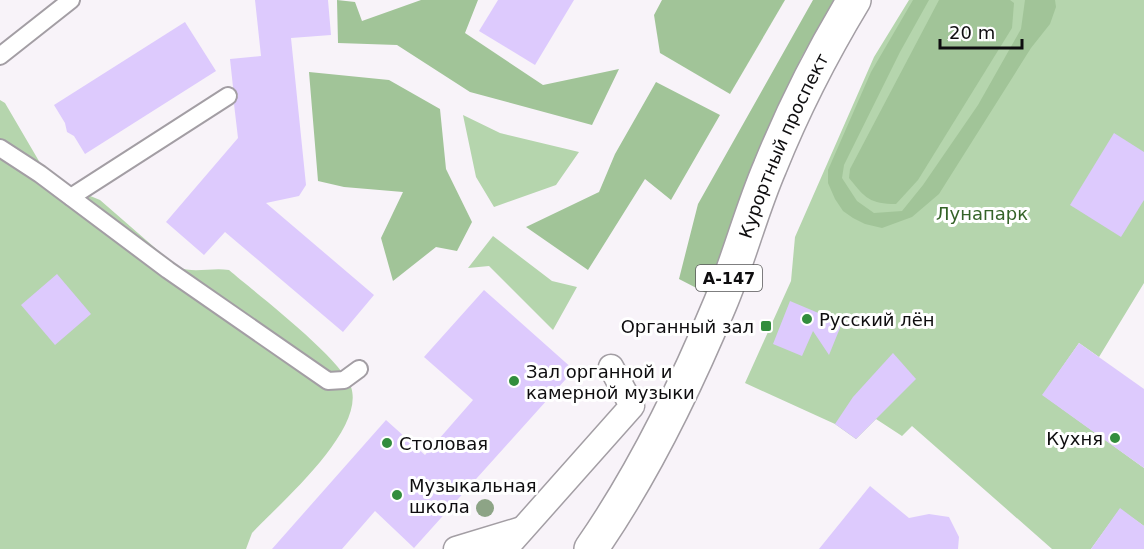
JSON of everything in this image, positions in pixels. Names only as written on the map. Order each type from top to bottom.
[{"type":"main road","name":"Курортный проспект","points":[[591,549],[652,446],[693,363],[721,302],[770,166],[830,39],[854,0]]},
{"type":"street","points":[[505,549],[632,406],[611,367]]},
{"type":"street","points":[[456,549],[523,529]]},
{"type":"lane","points":[[0,56],[71,0]]},
{"type":"lane","points":[[71,197],[228,96]]},
{"type":"lane","points":[[0,148],[71,197],[168,270],[328,381],[344,380],[359,369]]},
{"type":"green space","points":[[337,0],[355,2],[362,21],[421,0],[478,0],[465,33],[543,85],[619,69],[592,125],[470,92],[397,45],[338,43]]},
{"type":"green space","points":[[662,0],[785,0],[730,94],[660,53],[654,15]]},
{"type":"green space","points":[[813,0],[834,0],[801,58],[753,168],[708,294],[679,279],[698,204]]},
{"type":"green space","name":"Лунапарк","points":[[909,0],[1144,0],[1144,283],[1099,357],[1079,343],[1043,395],[1144,468],[1144,526],[1120,509],[1091,549],[1052,549],[912,426],[902,436],[876,419],[856,439],[835,424],[745,383],[791,281],[795,237],[874,57]]},
{"type":"green space","points":[[913,0],[929,0],[900,52],[844,165],[842,178],[857,201],[874,213],[902,211],[923,185],[978,105],[1021,29],[1025,0],[1055,0],[1056,7],[1050,24],[1031,48],[939,194],[912,217],[882,228],[865,224],[843,211],[828,183],[828,170],[871,72]]},
{"type":"green space","points":[[939,0],[1010,0],[1014,3],[1012,28],[918,180],[896,204],[880,203],[859,190],[849,178],[850,169]]},
{"type":"green space","points":[[309,72],[389,80],[440,109],[446,169],[472,222],[457,251],[436,247],[393,281],[381,238],[403,192],[344,187],[318,181]]},
{"type":"green space","points":[[656,82],[720,115],[671,200],[645,179],[588,270],[526,227],[599,192],[615,154]]},
{"type":"green space","points":[[0,100],[5,103],[43,168],[61,184],[100,200],[177,267],[190,270],[229,270],[315,343],[344,374],[351,387],[352,404],[346,424],[317,465],[252,533],[246,549],[0,549]]},
{"type":"green space","points":[[463,115],[500,133],[579,152],[556,185],[494,207],[476,177]]},
{"type":"green space","points":[[493,236],[552,281],[577,287],[553,330],[489,266],[468,268]]},
{"type":"building","points":[[255,0],[328,0],[331,35],[291,38],[306,185],[299,196],[266,203],[374,295],[343,332],[225,232],[204,255],[166,222],[238,138],[234,104],[238,95],[233,87],[230,59],[261,56]]},
{"type":"building","points":[[498,0],[574,0],[535,65],[479,31]]},
{"type":"building","points":[[185,22],[216,71],[85,154],[74,136],[67,132],[65,123],[54,105]]},
{"type":"building","points":[[1114,133],[1144,152],[1144,200],[1121,237],[1070,205]]},
{"type":"building","points":[[57,274],[91,314],[55,345],[21,305]]},
{"type":"building","points":[[484,290],[574,370],[414,548],[375,511],[342,549],[272,549],[386,420],[425,455],[473,400],[424,357]]},
{"type":"building","points":[[790,301],[842,323],[829,355],[813,331],[802,356],[773,344]]},
{"type":"building","points":[[1079,343],[1144,389],[1144,468],[1042,395]]},
{"type":"building","points":[[893,353],[916,379],[856,439],[835,424],[853,397]]},
{"type":"building","points":[[870,486],[909,518],[929,514],[949,517],[959,537],[958,549],[819,549]]},
{"type":"building","points":[[1120,508],[1144,526],[1144,549],[1091,549]]},
{"type":"place","name":"Русский лён","points":[[807,319]]},
{"type":"place","name":"Органный зал","points":[[766,326]]},
{"type":"place","name":"Зал органной и камерной музыки","points":[[514,381]]},
{"type":"place","name":"Кухня","points":[[1115,438]]},
{"type":"place","name":"Столовая","points":[[387,443]]},
{"type":"place","name":"Музыкальная школа","points":[[397,495]]}]
